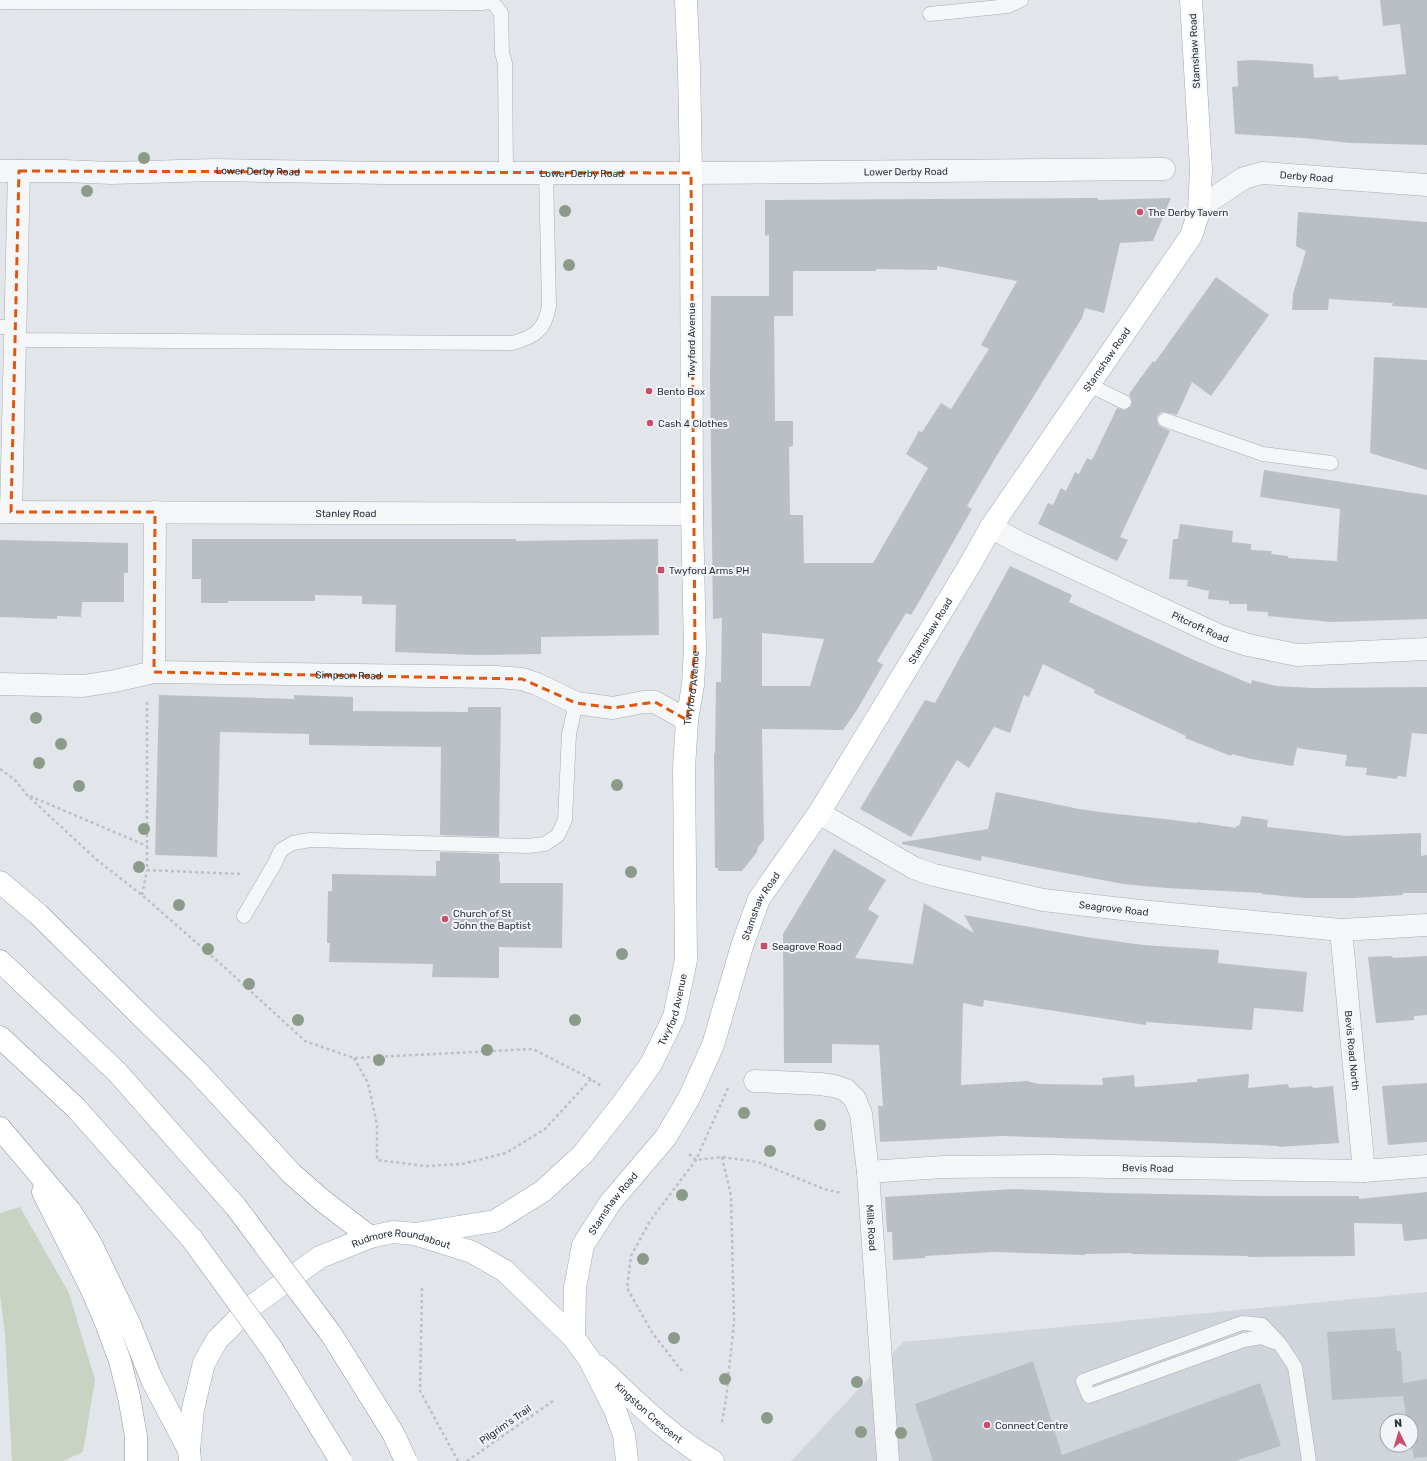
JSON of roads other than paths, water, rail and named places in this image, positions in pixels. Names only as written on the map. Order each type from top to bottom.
[{"type":"main road","name":"Twyford Avenue","points":[[415,1234],[495,1221],[543,1191],[583,1154],[623,1103],[651,1064],[674,1017],[686,960],[684,768],[687,720],[693,685],[695,649],[692,514],[691,173],[686,0]]},
{"type":"main road","name":"Stamshaw Road","points":[[574,1338],[575,1288],[583,1245],[610,1202],[666,1137],[689,1098],[713,1045],[742,946],[759,899],[819,813],[991,527],[1192,236],[1199,212],[1201,169],[1191,0]]},
{"type":"main road","points":[[0,882],[38,914],[197,1071],[292,1174],[323,1201],[370,1236]]},
{"type":"main road","points":[[0,961],[117,1072],[236,1207],[331,1334],[393,1433],[406,1461]]},
{"type":"main road","points":[[0,1037],[76,1108],[192,1239],[272,1349],[340,1461]]},
{"type":"main road","points":[[0,1128],[70,1211],[91,1244],[130,1325],[152,1380],[189,1457]]},
{"type":"main road","points":[[31,1165],[58,1224],[90,1286],[120,1361],[129,1397],[136,1436],[136,1461]]},
{"type":"main road","name":"Rudmore Roundabout","points":[[189,1457],[193,1409],[204,1363],[217,1340],[249,1308],[320,1256],[370,1236],[393,1232],[415,1234],[472,1252],[505,1271],[574,1338],[589,1359],[615,1410],[624,1435],[627,1461]]},
{"type":"main road","name":"Kingston Crescent","points":[[589,1359],[656,1420],[682,1441],[713,1461]]},
{"type":"street","name":"Lower Derby Road","points":[[9,171],[111,173],[215,170],[384,173],[691,173],[1164,169]]},
{"type":"street","points":[[6,512],[10,331],[9,171]]},
{"type":"street","name":"Derby Road","points":[[1199,212],[1212,200],[1244,178],[1262,173],[1427,185]]},
{"type":"street","name":"Stanley Road","points":[[6,512],[668,512],[692,514]]},
{"type":"street","points":[[150,672],[155,512]]},
{"type":"street","name":"Pitcroft Road","points":[[991,527],[1027,547],[1220,636],[1248,645],[1296,655],[1427,649]]},
{"type":"street","name":"Simpson Road","points":[[0,684],[83,686],[115,681],[150,672],[497,677],[522,679],[537,684],[576,702],[613,708],[644,702],[655,702],[687,720]]},
{"type":"street","name":"Seagrove Road","points":[[819,813],[914,868],[934,875],[1043,900],[1140,911],[1341,930],[1427,925]]},
{"type":"street","name":"Bevis Road North","points":[[1341,930],[1364,1171]]},
{"type":"street","name":"Mills Road","points":[[755,1081],[834,1086],[846,1090],[855,1099],[861,1114],[868,1172],[888,1461]]},
{"type":"street","name":"Bevis Road","points":[[868,1172],[943,1167],[1040,1166],[1364,1171],[1427,1166]]},
{"type":"lane","points":[[0,2],[483,3],[491,0],[501,13],[502,53],[505,63],[506,172]]},
{"type":"lane","points":[[930,14],[1008,6],[1021,0]]},
{"type":"lane","points":[[10,331],[512,343],[526,339],[538,331],[547,319],[549,306],[546,172]]},
{"type":"lane","points":[[1089,384],[1124,402]]},
{"type":"lane","points":[[1165,420],[1263,454],[1331,463]]},
{"type":"lane","points":[[244,916],[281,850],[293,843],[310,840],[528,846],[545,844],[558,835],[565,820],[569,734],[576,702]]},
{"type":"lane","points":[[1280,1344],[1261,1337],[1244,1340],[1088,1396],[1083,1380],[1242,1323],[1262,1325],[1280,1344],[1295,1367],[1309,1461]]},
{"type":"place","name":"The Derby Tavern","points":[[1140,212]]},
{"type":"place","name":"Bento Box","points":[[649,391]]},
{"type":"place","name":"Cash 4 Clothes","points":[[650,423]]},
{"type":"place","name":"Twyford Arms PH","points":[[661,570]]},
{"type":"place","name":"Church of St John the Baptist","points":[[445,919]]},
{"type":"place","name":"Seagrove Road","points":[[764,946]]},
{"type":"place","name":"Connect Centre","points":[[987,1425]]}]
